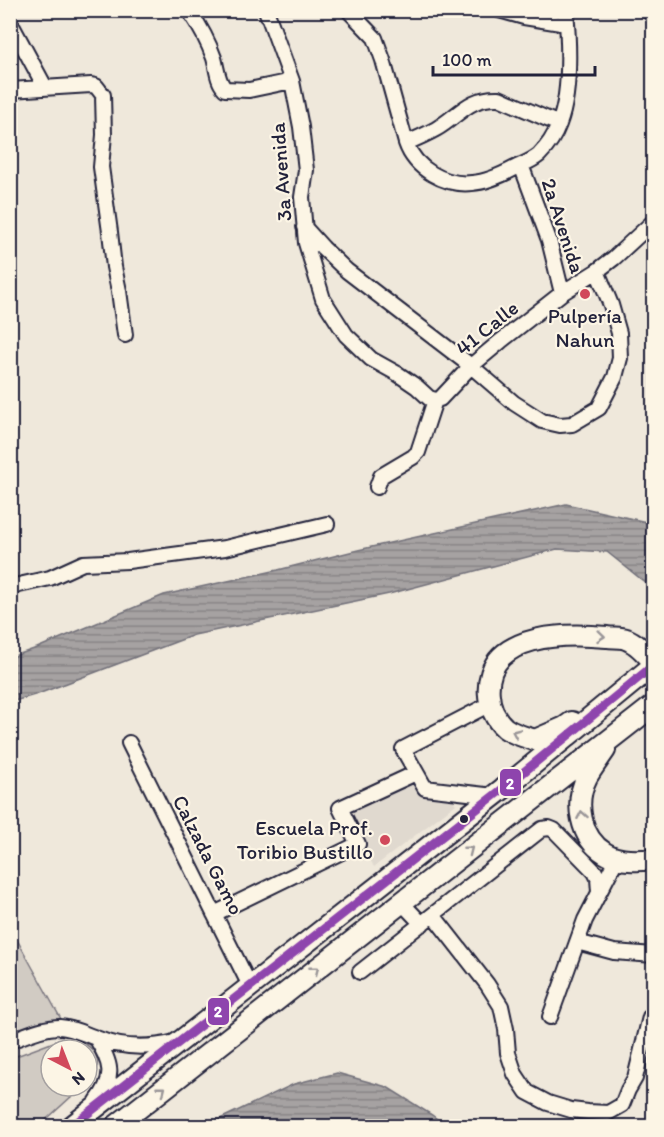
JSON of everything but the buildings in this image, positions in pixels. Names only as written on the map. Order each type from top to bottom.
[{"type":"highway","points":[[588,635],[625,639],[645,651],[648,669],[565,727],[535,740],[506,728],[490,704],[489,688],[492,670],[501,657],[521,644],[555,636],[588,635]]},
{"type":"highway","points":[[76,1123],[494,796],[648,669]]},
{"type":"highway","points":[[116,1126],[653,705]]},
{"type":"highway","points":[[613,737],[586,779],[580,801],[581,819],[589,837],[605,853],[626,861],[654,858]]},
{"type":"main road","points":[[649,10],[654,13]]},
{"type":"street","points":[[189,10],[214,57],[221,85],[225,89],[249,90],[292,81]]},
{"type":"street","name":"3a Avenida","points":[[266,10],[292,81],[301,128],[306,170],[302,197],[304,227],[347,271],[471,366],[514,403],[542,421],[560,425],[572,424],[599,408],[615,376],[620,358],[619,333],[611,305],[597,271]]},
{"type":"street","points":[[348,10],[375,38],[406,143],[419,164],[440,178],[456,183],[471,183],[489,179],[521,165]]},
{"type":"street","points":[[499,10],[524,17],[567,17]]},
{"type":"street","name":"2a Avenida","points":[[562,293],[549,240],[521,165],[531,161],[539,154],[559,124],[567,86],[567,17]]},
{"type":"street","points":[[10,22],[45,87]]},
{"type":"street","points":[[10,90],[91,85],[96,86],[103,95],[104,135],[101,167],[125,334]]},
{"type":"street","points":[[406,143],[437,128],[470,104],[488,98],[499,98],[559,124]]},
{"type":"street","name":"41 Calle","points":[[435,400],[440,399],[471,366],[562,293],[614,258],[654,221]]},
{"type":"street","points":[[304,227],[306,243],[323,299],[346,335],[370,359],[406,379],[429,398],[435,400],[418,452],[381,477],[377,487]]},
{"type":"street","points":[[10,587],[50,578],[83,563],[128,561],[225,548],[327,524]]},
{"type":"street","points":[[490,704],[403,749],[425,788],[494,796]]},
{"type":"street","name":"Calzada Gamo","points":[[129,743],[250,986]]},
{"type":"street","points":[[214,914],[358,844],[340,808],[416,773]]},
{"type":"street","points":[[360,972],[542,829],[554,830],[595,872],[599,892]]},
{"type":"street","points":[[550,1017],[585,920],[617,858]]},
{"type":"street","points":[[402,903],[427,919],[487,984],[501,1006],[508,1053],[515,1074],[527,1092],[548,1103],[571,1110],[608,1113],[622,1105],[634,1078],[650,1017]]},
{"type":"street","points":[[577,942],[614,952],[654,955]]},
{"type":"street","points":[[10,1041],[42,1029],[61,1027],[80,1031],[96,1038]]},
{"type":"street","points":[[99,1039],[116,1045],[138,1048],[180,1041]]},
{"type":"street","points":[[76,1123],[106,1089],[109,1064],[99,1043]]},
{"type":"shaded area","points":[[566,504],[653,525],[653,593],[647,584],[607,552],[557,549],[389,594],[194,635],[11,702],[11,657],[164,595]]},
{"type":"shaded area","name":"Escuela Prof. Toribio Bustillo","points":[[416,779],[447,793],[456,804],[374,867],[346,812]]},
{"type":"shaded area","points":[[10,927],[61,1019],[11,1036],[10,1036]]},
{"type":"shaded area","points":[[39,1048],[39,1098],[70,1098],[39,1126],[11,1126],[11,1058]]},
{"type":"shaded area","points":[[337,1073],[387,1087],[446,1126],[209,1126],[294,1084]]},
{"type":"transit line","name":"2","points":[[72,1126],[514,780],[654,665]]},
{"type":"place","name":"Pulpería Nahun","points":[[585,294]]},
{"type":"place","name":"Escuela Prof. Toribio Bustillo","points":[[385,840]]}]
